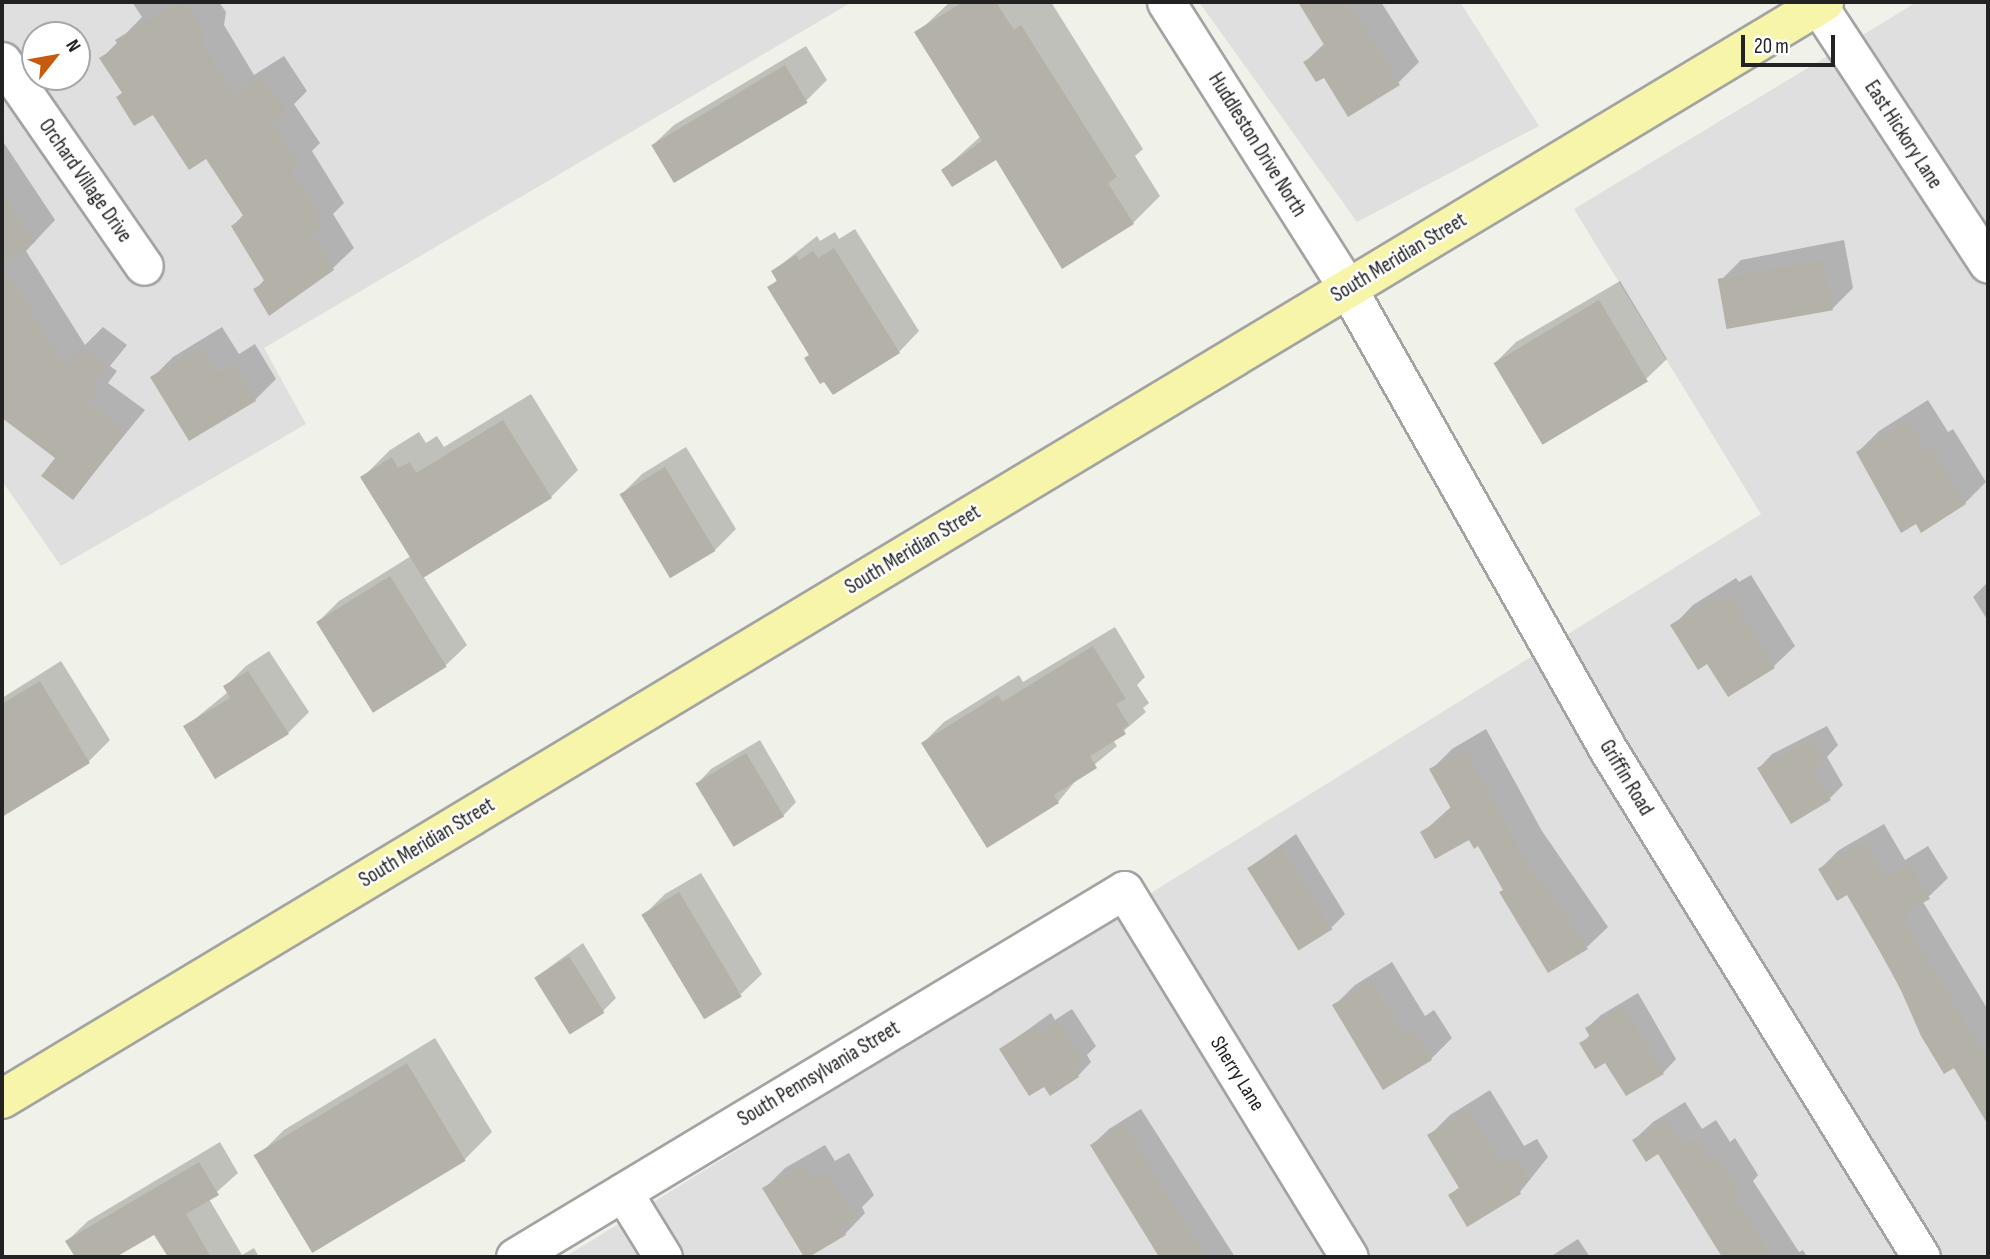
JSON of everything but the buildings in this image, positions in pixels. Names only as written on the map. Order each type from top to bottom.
[{"type":"main road","name":"South Meridian Street","points":[[2,1099],[1820,3]]},
{"type":"street","name":"Huddleston Drive North","points":[[1166,2],[1348,289]]},
{"type":"street","name":"East Hickory Lane","points":[[1820,3],[1988,264]]},
{"type":"street","name":"Orchard Village Drive","points":[[2,61],[144,266]]},
{"type":"street","name":"Griffin Road","points":[[1348,289],[1609,751],[1921,1257]]},
{"type":"street","name":"South Pennsylvania Street","points":[[515,1257],[1124,891]]},
{"type":"street","name":"Sherry Lane","points":[[1124,891],[1349,1257]]},
{"type":"street","points":[[623,1192],[663,1257]]},
{"type":"shaded area","points":[[2,2],[852,2],[264,348],[306,424],[61,566],[2,481]]},
{"type":"shaded area","points":[[1199,2],[1460,2],[1539,126],[1357,222]]},
{"type":"shaded area","points":[[1917,2],[1988,2],[1988,1257],[565,1257],[1761,514],[1574,209]]}]
